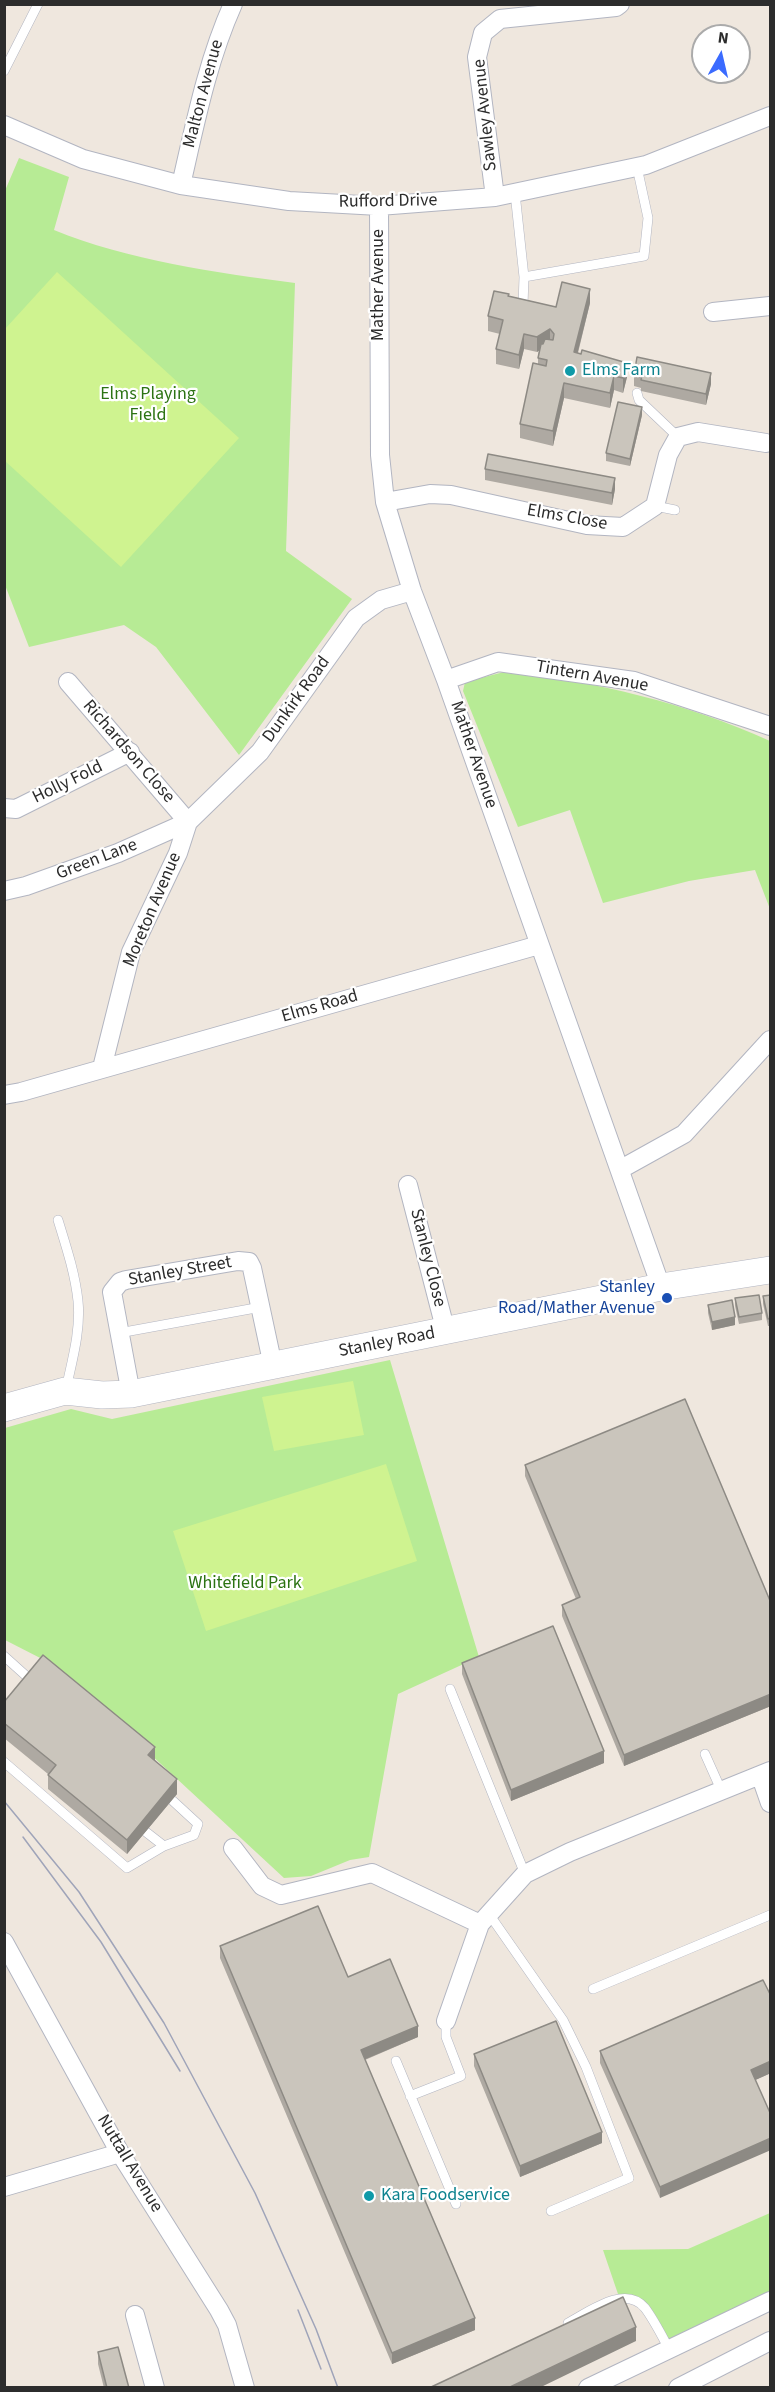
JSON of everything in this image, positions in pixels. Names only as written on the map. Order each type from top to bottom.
[{"type":"street","name":"Malton Avenue","points":[[181,185],[207,77],[220,33],[233,4]]},
{"type":"street","name":"Sawley Avenue","points":[[495,197],[477,57],[483,33],[500,19],[616,7],[620,4]]},
{"type":"street","name":"Rufford Drive","points":[[4,125],[83,159],[181,185],[289,201],[379,206],[495,197],[637,167],[771,116]]},
{"type":"street","name":"Mather Avenue","points":[[379,206],[380,449],[385,502],[412,591],[621,1169],[661,1287]]},
{"type":"street","points":[[713,312],[771,306]]},
{"type":"street","points":[[655,506],[668,455],[678,437],[698,432],[766,443]]},
{"type":"street","name":"Elms Close","points":[[385,502],[430,495],[451,495],[587,525],[623,527],[655,506]]},
{"type":"street","name":"Dunkirk Road","points":[[188,822],[260,752],[356,618],[381,600],[412,591]]},
{"type":"street","name":"Tintern Avenue","points":[[446,680],[498,662],[623,679],[771,726]]},
{"type":"street","name":"Richardson Close","points":[[68,682],[188,822]]},
{"type":"street","name":"Holly Fold","points":[[4,808],[16,808],[130,752]]},
{"type":"street","name":"Green Lane","points":[[4,891],[26,886],[118,854],[188,822]]},
{"type":"street","name":"Moreton Avenue","points":[[102,1068],[131,952],[177,853],[188,822]]},
{"type":"street","name":"Elms Road","points":[[4,1095],[539,945]]},
{"type":"street","points":[[621,1169],[684,1134],[771,1040]]},
{"type":"street","name":"Stanley Close","points":[[408,1185],[446,1332]]},
{"type":"street","name":"Stanley Street","points":[[130,1394],[112,1292],[120,1282],[126,1280],[244,1260],[252,1268],[273,1366]]},
{"type":"street","name":"Stanley Road","points":[[4,1407],[65,1391],[102,1395],[130,1394],[661,1287],[771,1270]]},
{"type":"street","points":[[446,2021],[484,1919],[525,1874],[570,1852],[766,1774],[771,1803]]},
{"type":"street","points":[[233,1848],[262,1886],[281,1895],[372,1873],[484,1919]]},
{"type":"street","name":"Nuttall Avenue","points":[[4,1942],[120,2153],[219,2310],[227,2325],[245,2388]]},
{"type":"street","points":[[4,2187],[120,2153]]},
{"type":"street","points":[[588,2388],[771,2301]]},
{"type":"street","points":[[132,2326],[155,2388]]},
{"type":"street","points":[[678,2388],[771,2341]]},
{"type":"lane","points":[[4,71],[38,4]]},
{"type":"lane","points":[[524,277],[644,256],[648,218],[637,167]]},
{"type":"lane","points":[[515,193],[524,277],[523,305]]},
{"type":"lane","points":[[638,393],[639,400],[678,437]]},
{"type":"lane","points":[[655,506],[675,510]]},
{"type":"lane","points":[[57,1220],[70,1261],[78,1303],[76,1338],[65,1391]]},
{"type":"lane","points":[[119,1333],[261,1307]]},
{"type":"lane","points":[[4,1656],[42,1692]]},
{"type":"lane","points":[[450,1689],[525,1874]]},
{"type":"lane","points":[[705,1754],[722,1792]]},
{"type":"lane","points":[[4,1762],[127,1868],[164,1846],[194,1834],[198,1824],[166,1800]]},
{"type":"lane","points":[[136,1834],[147,1819]]},
{"type":"lane","points":[[146,1832],[164,1846]]},
{"type":"lane","points":[[593,1989],[771,1915]]},
{"type":"lane","points":[[484,1919],[563,2020],[586,2067],[629,2178],[550,2211]]},
{"type":"lane","points":[[410,2096],[461,2076],[446,2037],[446,2021]]},
{"type":"lane","points":[[396,2061],[456,2204]]},
{"type":"lane","points":[[557,2329],[614,2300],[624,2298],[633,2300],[644,2307],[669,2349]]},
{"type":"green space","name":"Elms Playing Field","points":[[19,158],[69,177],[54,230],[111,250],[173,264],[295,283],[286,551],[352,599],[239,755],[156,647],[124,625],[29,647],[5,585],[4,193]]},
{"type":"green space","points":[[57,272],[239,438],[121,567],[5,461],[5,329]]},
{"type":"green space","points":[[504,672],[573,681],[640,696],[706,715],[770,741],[770,909],[755,870],[689,881],[603,903],[570,810],[518,827],[463,691],[465,682]]},
{"type":"green space","name":"Whitefield Park","points":[[390,1360],[479,1657],[398,1694],[369,1857],[350,1860],[311,1876],[284,1878],[48,1662],[5,1640],[5,1428],[71,1409],[112,1419]]},
{"type":"green space","points":[[353,1381],[364,1435],[274,1451],[262,1397]]},
{"type":"green space","points":[[386,1464],[417,1561],[206,1631],[173,1531]]},
{"type":"green space","points":[[770,2213],[770,2294],[670,2342],[656,2316],[646,2304],[630,2296],[618,2294],[603,2250],[688,2249]]},
{"type":"building","name":"Elms Farm","points":[[562,282],[590,289],[574,352],[581,354],[582,350],[627,363],[623,378],[614,376],[610,393],[564,383],[553,431],[520,424],[533,363],[546,366],[547,360],[538,358],[541,344],[545,339],[553,340],[554,334],[550,329],[537,337],[524,334],[519,355],[496,349],[503,320],[488,316],[494,291],[556,307]]},
{"type":"building","points":[[637,357],[711,373],[706,394],[641,380],[642,376],[634,375]]},
{"type":"building","points":[[618,402],[642,407],[630,459],[606,453]]},
{"type":"building","points":[[488,454],[615,478],[612,493],[485,469]]},
{"type":"building","points":[[759,1295],[762,1313],[739,1317],[735,1298]]},
{"type":"building","points":[[771,1295],[771,1318],[768,1319],[763,1296]]},
{"type":"building","points":[[732,1300],[735,1317],[712,1322],[708,1305]]},
{"type":"building","points":[[685,1399],[771,1603],[771,1694],[624,1755],[562,1605],[580,1597],[525,1465]]},
{"type":"building","points":[[553,1626],[604,1751],[511,1790],[462,1663]]},
{"type":"building","points":[[43,1655],[155,1747],[148,1755],[177,1779],[127,1840],[48,1775],[56,1765],[4,1723],[4,1702]]},
{"type":"building","name":"Kara Foodservice","points":[[318,1906],[348,1977],[390,1959],[418,2026],[361,2050],[475,2318],[392,2353],[220,1946]]},
{"type":"building","points":[[763,1980],[771,1996],[771,2061],[751,2070],[771,2115],[771,2138],[660,2187],[600,2051]]},
{"type":"building","points":[[556,2021],[602,2132],[520,2166],[474,2054]]},
{"type":"building","points":[[623,2297],[636,2327],[508,2388],[429,2388]]},
{"type":"building","points":[[118,2347],[129,2388],[107,2388],[98,2352]]},
{"type":"tram line","points":[[4,1801],[79,1892],[164,2023],[255,2193],[316,2329],[338,2388]]},
{"type":"tram line","points":[[23,1837],[101,1942],[180,2071]]},
{"type":"tram line","points":[[298,2310],[321,2369]]},
{"type":"place","name":"Elms Farm","points":[[570,371]]},
{"type":"place","name":"Stanley Road/Mather Avenue","points":[[667,1298]]},
{"type":"place","name":"Kara Foodservice","points":[[369,2196]]}]
